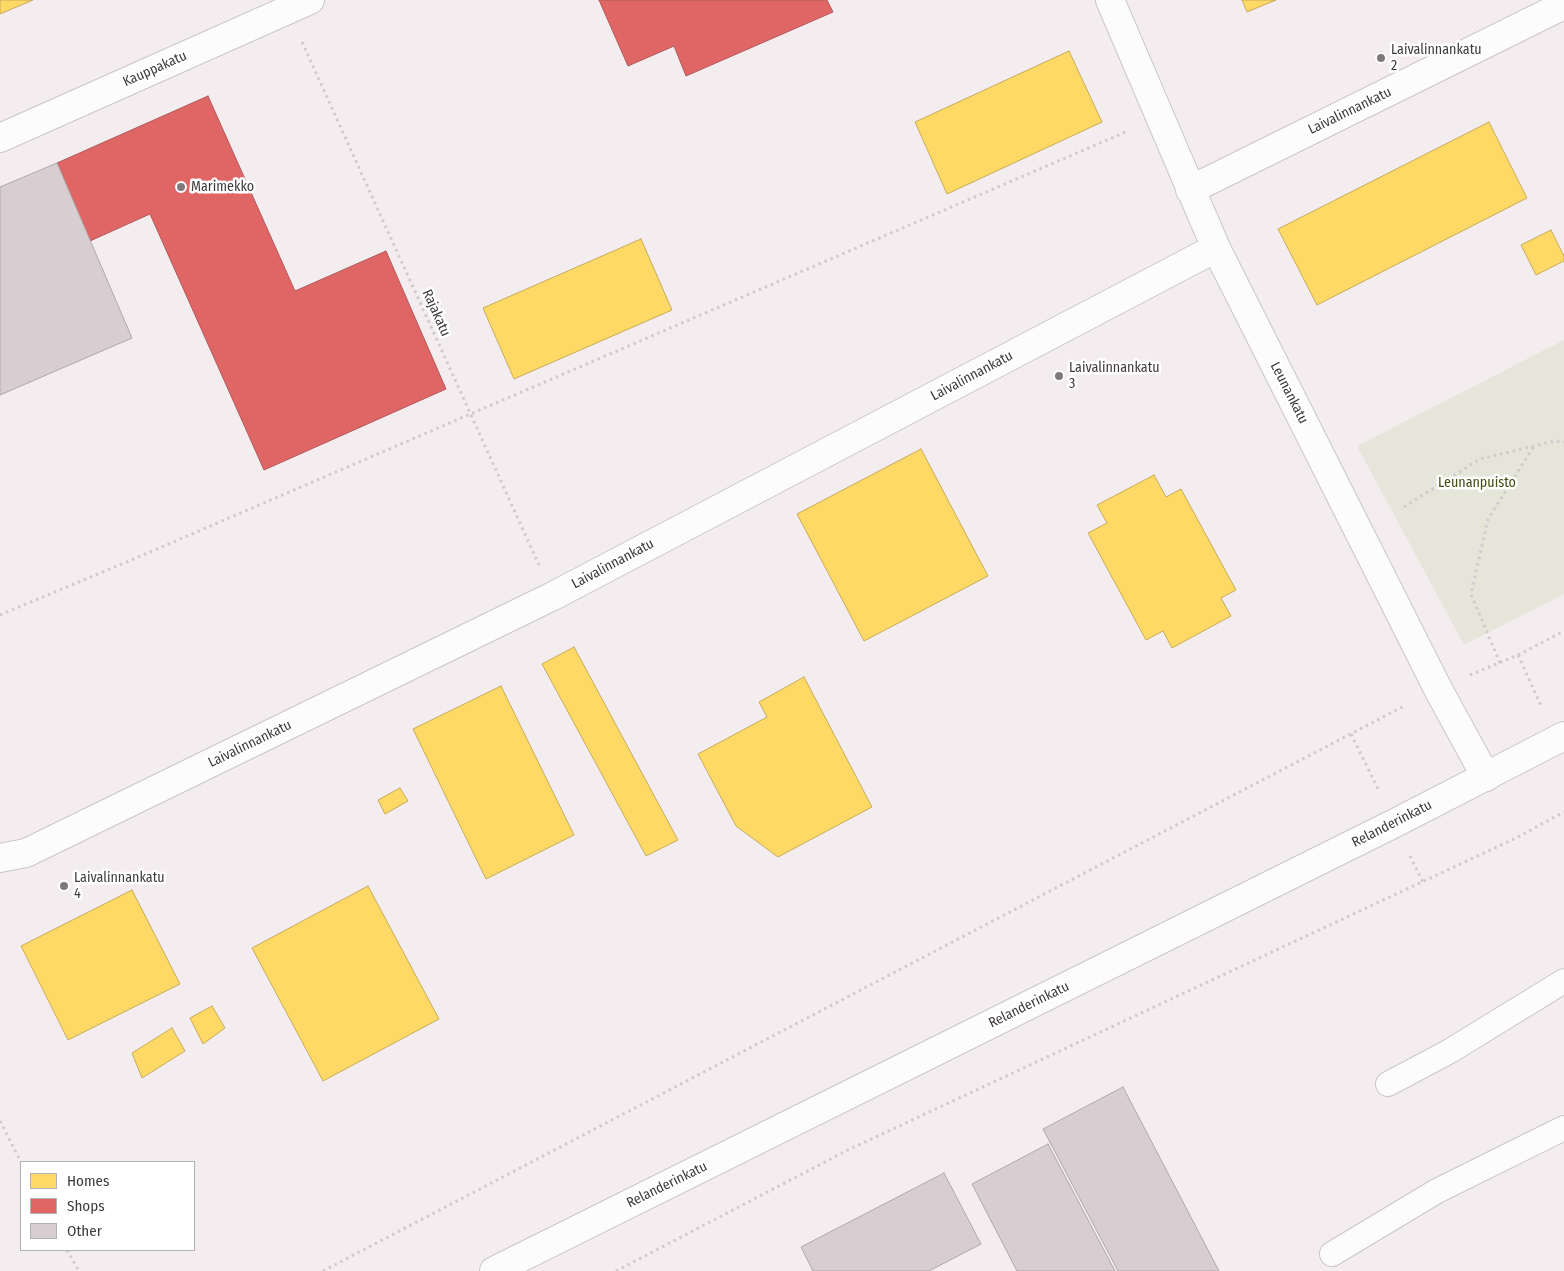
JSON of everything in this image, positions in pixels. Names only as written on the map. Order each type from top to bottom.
[{"type":"street","name":"Leunankatu","points":[[1110,0],[1216,248],[1438,689],[1486,777]]},
{"type":"street","name":"Kauppakatu","points":[[0,138],[293,3]]},
{"type":"street","name":"Laivalinnankatu","points":[[1190,190],[1564,5]]},
{"type":"street","name":"Laivalinnankatu","points":[[0,858],[26,853],[553,596],[1216,248]]},
{"type":"street","name":"Relanderinkatu","points":[[494,1271],[1486,777],[1564,736]]},
{"type":"lane","points":[[1388,1084],[1450,1051],[1564,981]]},
{"type":"lane","points":[[1332,1254],[1437,1191],[1564,1128]]},
{"type":"path","name":"Rajakatu","points":[[293,3],[469,414],[553,596]]},
{"type":"path","points":[[0,615],[1115,138]]},
{"type":"path","points":[[1404,507],[1480,459],[1555,441],[1564,442]]},
{"type":"path","points":[[1500,662],[1471,594],[1488,519],[1534,446]]},
{"type":"path","points":[[323,1271],[1438,689],[1564,632]]},
{"type":"path","points":[[616,1271],[848,1150],[1516,838],[1564,812]]},
{"type":"path","points":[[0,1121],[21,1161]]},
{"type":"path","points":[[68,1251],[79,1271]]},
{"type":"green space","name":"Leunanpuisto","points":[[1564,340],[1564,594],[1464,645],[1357,446]]},
{"type":"building: Homes","points":[[0,0],[33,0],[0,14]]},
{"type":"building: Homes","points":[[1242,0],[1276,0],[1247,12]]},
{"type":"building: Homes","points":[[1069,51],[1102,122],[947,194],[915,122]]},
{"type":"building: Homes","points":[[1489,122],[1527,198],[1317,305],[1278,229]]},
{"type":"building: Homes","points":[[1551,230],[1564,256],[1564,261],[1536,275],[1521,245]]},
{"type":"building: Homes","points":[[641,239],[672,310],[514,379],[483,308]]},
{"type":"building: Homes","points":[[921,449],[988,576],[864,641],[797,514]]},
{"type":"building: Homes","points":[[1154,475],[1166,497],[1181,489],[1236,590],[1221,598],[1231,616],[1172,648],[1163,631],[1146,640],[1088,533],[1107,523],[1097,505]]},
{"type":"building: Homes","points":[[574,647],[678,840],[646,856],[542,664]]},
{"type":"building: Homes","points":[[804,677],[872,807],[778,857],[736,826],[698,754],[767,717],[759,702]]},
{"type":"building: Homes","points":[[501,686],[574,835],[486,879],[413,729]]},
{"type":"building: Homes","points":[[400,788],[408,801],[385,814],[378,800]]},
{"type":"building: Homes","points":[[368,886],[439,1019],[323,1081],[252,948]]},
{"type":"building: Homes","points":[[132,890],[180,984],[68,1040],[21,946]]},
{"type":"building: Homes","points":[[212,1006],[225,1028],[203,1044],[190,1018]]},
{"type":"building: Homes","points":[[172,1028],[185,1051],[142,1078],[132,1053]]},
{"type":"building: Shops","points":[[599,0],[827,0],[833,12],[686,76],[674,46],[628,66]]},
{"type":"building: Shops","points":[[208,96],[295,291],[386,251],[446,389],[264,470],[150,214],[90,241],[57,163]]},
{"type":"building: Other","points":[[57,163],[132,338],[0,395],[0,187]]},
{"type":"building: Other","points":[[1123,1087],[1219,1271],[1118,1271],[1043,1129]]},
{"type":"building: Other","points":[[1048,1144],[1115,1271],[1017,1271],[972,1184]]},
{"type":"building: Other","points":[[944,1173],[981,1244],[929,1271],[813,1271],[801,1247]]},
{"type":"place","name":"Laivalinnankatu 2","points":[[1381,58]]},
{"type":"place","name":"Marimekko","points":[[181,187]]},
{"type":"place","name":"Laivalinnankatu 3","points":[[1059,376]]},
{"type":"place","name":"Laivalinnankatu 4","points":[[64,886]]}]
